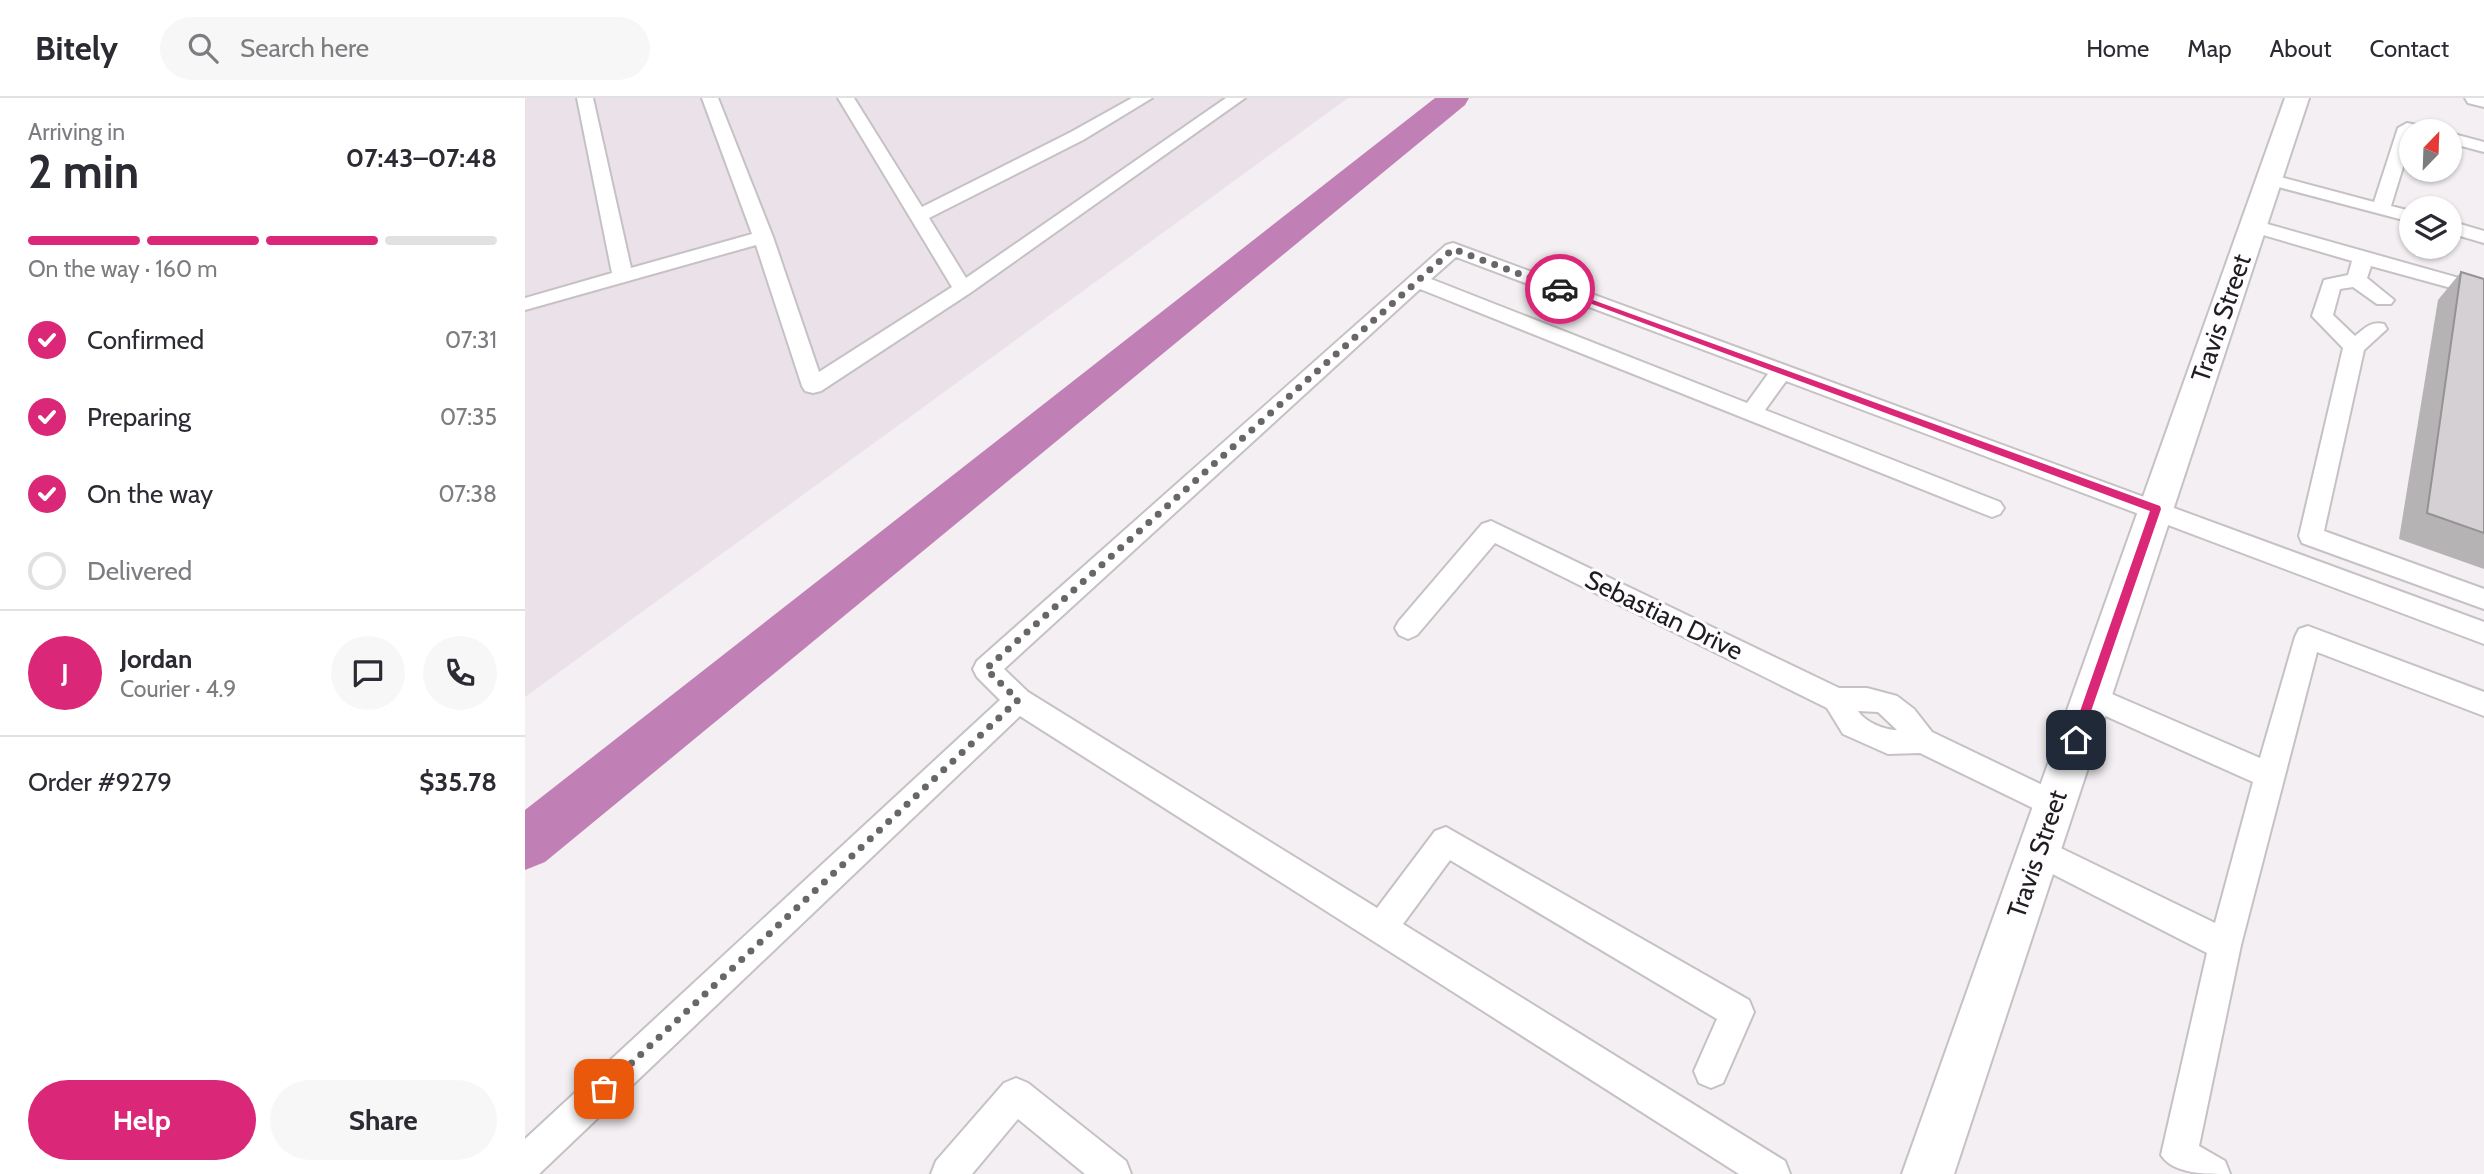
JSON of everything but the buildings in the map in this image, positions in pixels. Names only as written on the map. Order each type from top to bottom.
[{"type":"main road","name":"Travis Street","points":[[1928,1174],[2297,98]]},
{"type":"main road","points":[[2477,98],[2484,100]]},
{"type":"lane","points":[[585,98],[623,276]]},
{"type":"lane","points":[[710,98],[763,237],[813,386],[963,289],[1237,98]]},
{"type":"lane","points":[[846,98],[963,289]]},
{"type":"lane","points":[[918,216],[1077,136],[1144,98]]},
{"type":"lane","points":[[2462,141],[2484,147]]},
{"type":"lane","points":[[2381,209],[2399,153]]},
{"type":"lane","points":[[2269,179],[2399,214]]},
{"type":"lane","points":[[2253,226],[2484,291]]},
{"type":"lane","points":[[2462,231],[2484,237]]},
{"type":"lane","points":[[525,304],[763,237]]},
{"type":"lane","points":[[1772,1174],[1018,700],[986,669],[1453,249],[2484,632]]},
{"type":"lane","points":[[2357,280],[2363,258]]},
{"type":"lane","points":[[2354,347],[2322,316],[2331,284],[2357,280],[2384,300]]},
{"type":"lane","points":[[1418,281],[1992,508]]},
{"type":"lane","points":[[2304,565],[2354,347],[2377,329]]},
{"type":"lane","points":[[1752,412],[1782,370]]},
{"type":"lane","name":"Sebastian Drive","points":[[1408,628],[1492,530],[1837,700],[1853,726],[1888,742],[1921,741],[2053,804]]},
{"type":"lane","points":[[2311,536],[2484,599]]},
{"type":"lane","points":[[2212,1174],[2179,1155],[2225,945],[2308,637],[2484,704]]},
{"type":"lane","points":[[2091,697],[2269,776]]},
{"type":"lane","points":[[525,1163],[1018,700]]},
{"type":"lane","points":[[1382,927],[1446,841],[1737,1012],[1711,1071]]},
{"type":"lane","points":[[2038,851],[2225,945]]},
{"type":"lane","points":[[949,1174],[1016,1096],[1113,1174]]},
{"type":"shaded area","points":[[525,98],[1348,98],[525,697]]},
{"type":"waterway","points":[[525,844],[1454,98]]},
{"type":"way so far","points":[[604,1089],[1018,700],[986,669],[1453,249],[1560,289]]},
{"type":"route","points":[[1560,289],[2156,509],[2076,740]]}]
